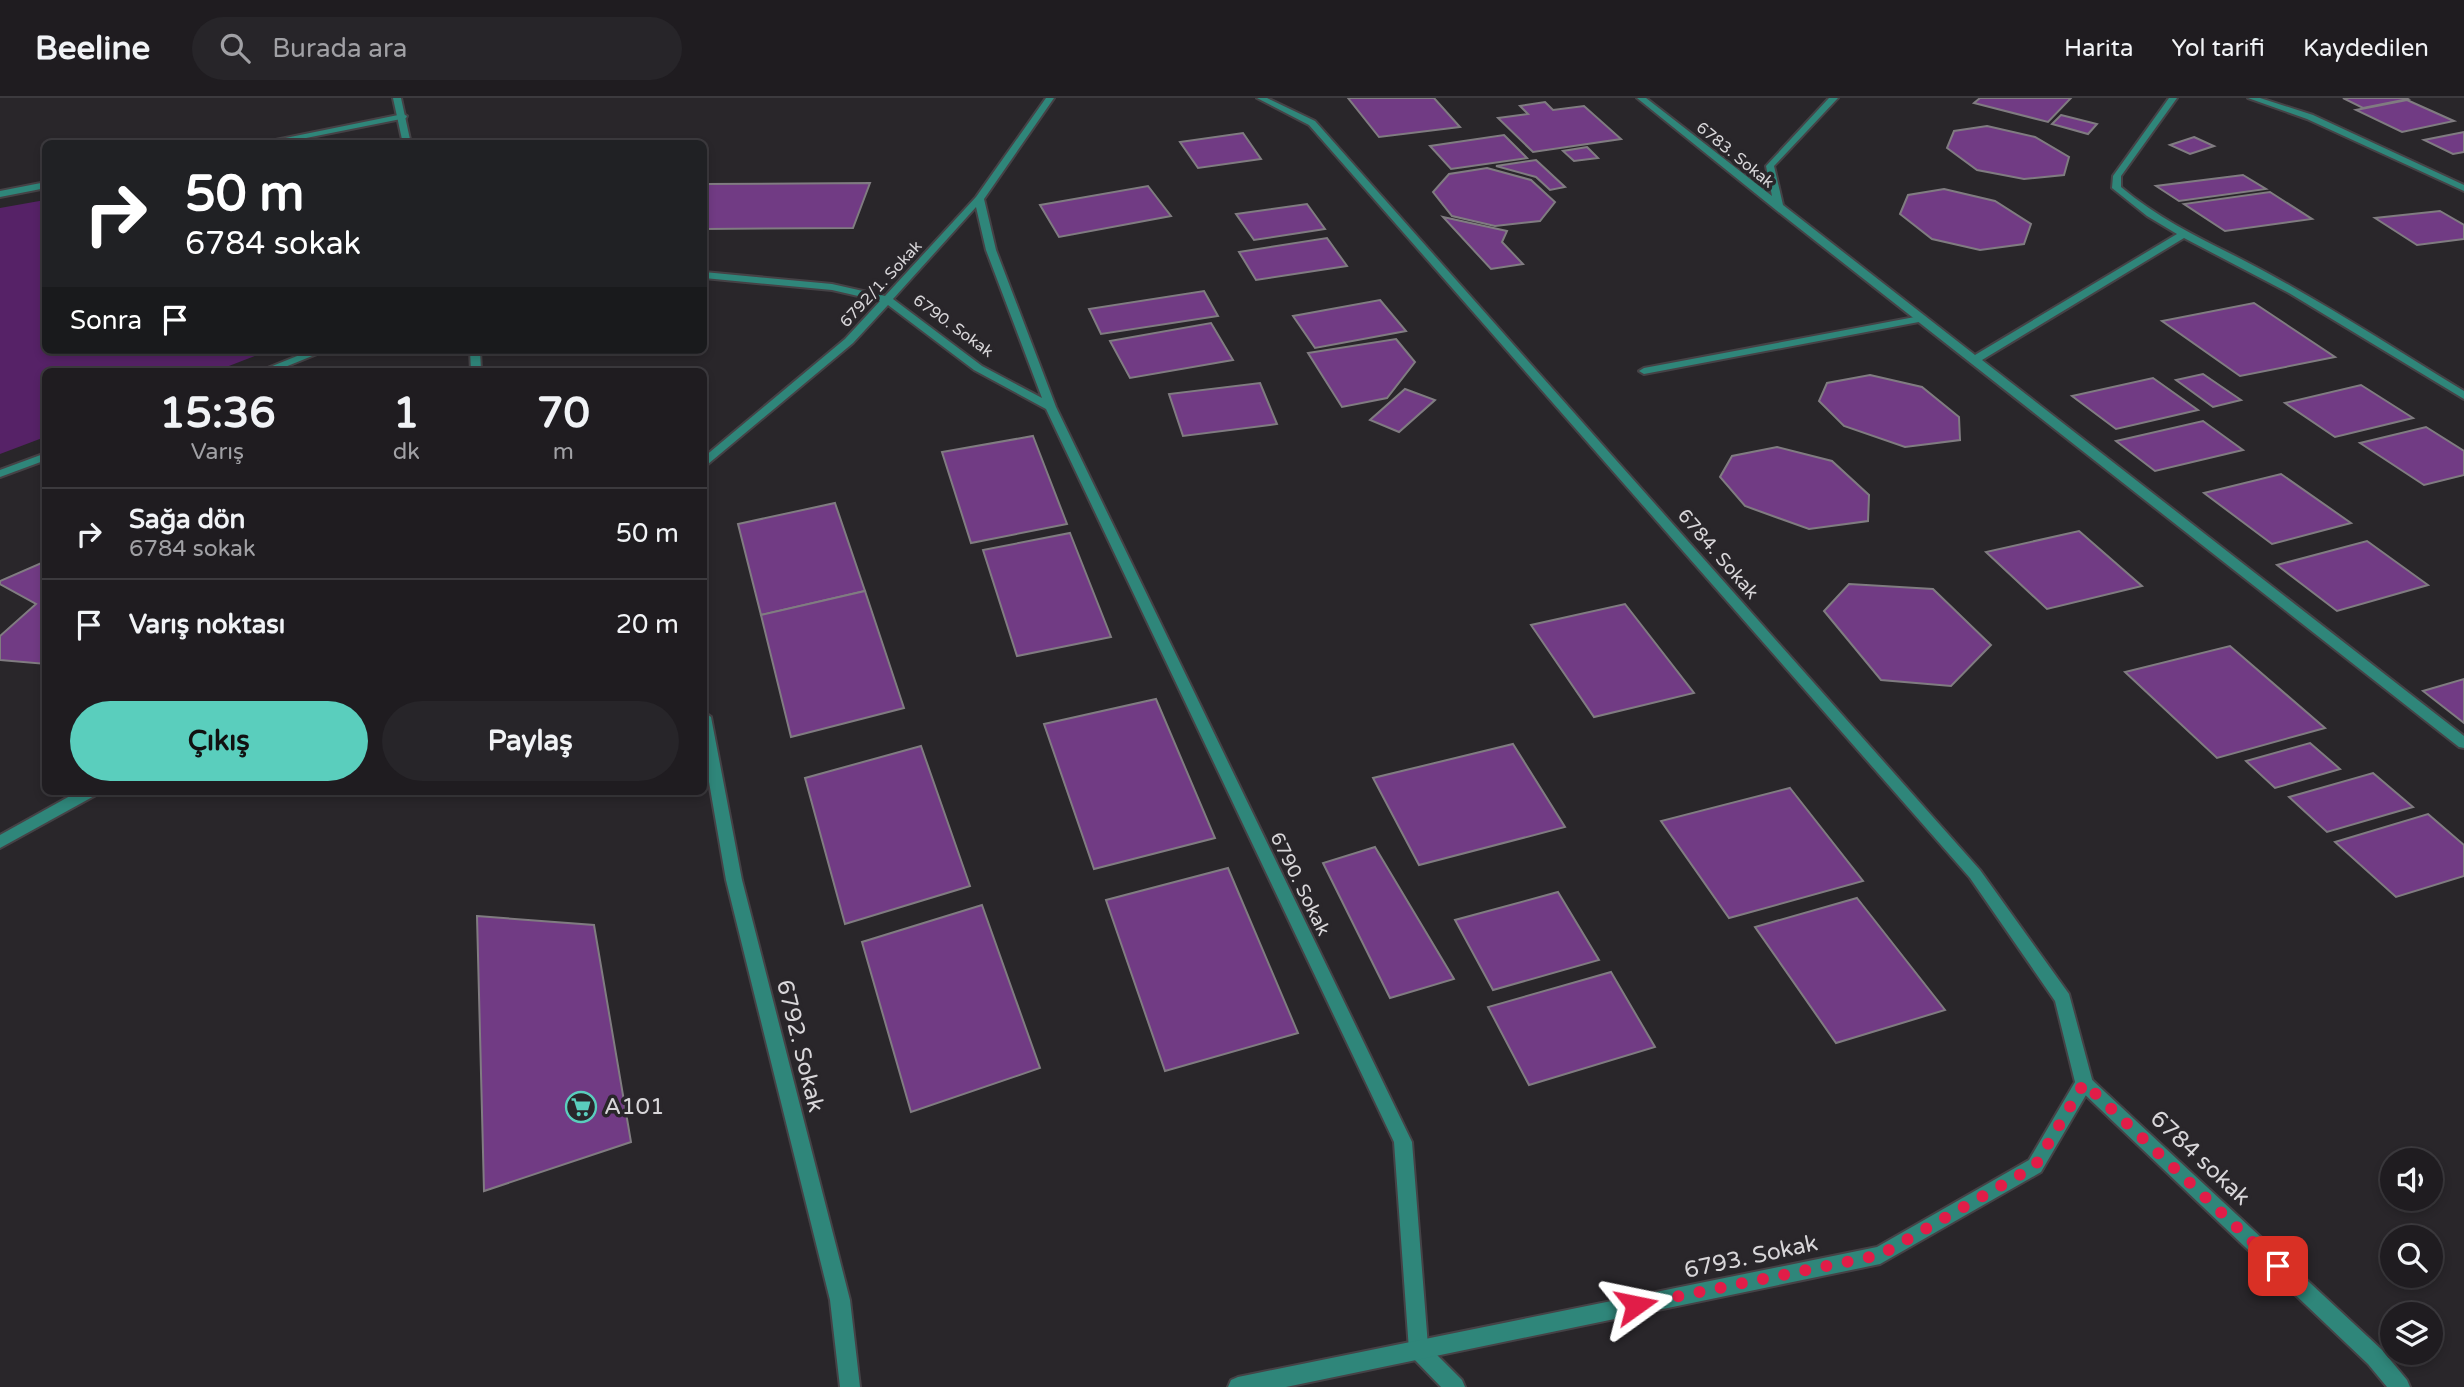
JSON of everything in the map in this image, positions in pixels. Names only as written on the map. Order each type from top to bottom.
[{"type":"street","points":[[397,98],[406,140]]},
{"type":"street","name":"6792/1. Sokak","points":[[707,460],[849,341],[888,300],[979,199],[1050,98]]},
{"type":"street","name":"6784. Sokak","points":[[1261,98],[1312,123],[1975,874],[2063,999],[2084,1083]]},
{"type":"street","name":"6783. Sokak","points":[[1641,98],[2464,743]]},
{"type":"street","points":[[1779,208],[1770,166],[1834,98]]},
{"type":"street","points":[[2173,98],[2117,176],[2116,188],[2130,201],[2270,278],[2464,396]]},
{"type":"street","points":[[2252,98],[2310,117],[2464,188]]},
{"type":"street","points":[[280,140],[402,116]]},
{"type":"street","points":[[0,194],[42,186]]},
{"type":"street","name":"6790. Sokak","points":[[979,199],[991,250],[1051,407],[1403,1142],[1419,1350]]},
{"type":"street","points":[[1974,360],[2186,233]]},
{"type":"street","name":"6790. Sokak","points":[[707,275],[832,287],[888,300],[978,368],[1051,407]]},
{"type":"street","points":[[1644,371],[1920,318]]},
{"type":"street","points":[[273,368],[311,354]]},
{"type":"street","points":[[0,474],[42,458]]},
{"type":"street","name":"6792. Sokak","points":[[707,733],[734,880],[840,1300],[850,1387]]},
{"type":"street","points":[[0,842],[84,795]]},
{"type":"street","name":"6793. Sokak","points":[[1238,1387],[1880,1255],[2035,1166],[2084,1083]]},
{"type":"street","name":"6784 sokak","points":[[2084,1083],[2375,1357],[2400,1387]]},
{"type":"street","points":[[1419,1350],[1455,1387]]},
{"type":"shaded area","points":[[42,201],[42,354],[260,354],[224,368],[42,368],[42,438],[0,454],[0,208]]},
{"type":"building","points":[[1348,98],[1434,98],[1460,127],[1379,137]]},
{"type":"building","points":[[1980,98],[2071,98],[2048,122],[1974,103]]},
{"type":"building","points":[[2343,98],[2406,98],[2408,99],[2363,108]]},
{"type":"building","points":[[2407,100],[2454,121],[2402,132],[2356,110]]},
{"type":"building","points":[[1545,102],[1553,110],[1584,106],[1621,139],[1533,152],[1498,118],[1528,114],[1520,106]]},
{"type":"building","points":[[2061,115],[2097,124],[2088,134],[2052,124]]},
{"type":"building","points":[[1987,126],[2035,137],[2069,157],[2064,175],[2024,179],[1977,170],[1947,148],[1954,131]]},
{"type":"building","points":[[2464,132],[2464,152],[2453,154],[2424,140]]},
{"type":"building","points":[[1243,133],[1261,159],[1198,168],[1180,142]]},
{"type":"building","points":[[1504,135],[1527,158],[1451,169],[1430,146]]},
{"type":"building","points":[[2194,137],[2214,146],[2190,154],[2170,145]]},
{"type":"building","points":[[1587,147],[1598,158],[1574,161],[1563,151]]},
{"type":"building","points":[[1536,160],[1565,187],[1550,190],[1536,177],[1496,166]]},
{"type":"building","points":[[1487,168],[1531,180],[1555,202],[1540,221],[1495,226],[1452,216],[1433,192],[1449,174]]},
{"type":"building","points":[[2243,175],[2266,189],[2179,201],[2156,186]]},
{"type":"building","points":[[870,183],[853,228],[707,229],[707,184]]},
{"type":"building","points":[[1148,186],[1171,216],[1059,237],[1040,205]]},
{"type":"building","points":[[1944,189],[1995,201],[2031,224],[2024,244],[1980,250],[1932,239],[1900,214],[1908,195]]},
{"type":"building","points":[[2270,192],[2312,219],[2225,231],[2184,204]]},
{"type":"building","points":[[1307,204],[1325,229],[1254,240],[1236,214]]},
{"type":"building","points":[[2440,211],[2464,225],[2464,239],[2417,245],[2375,218]]},
{"type":"building","points":[[1443,217],[1507,231],[1502,242],[1523,264],[1491,269]]},
{"type":"building","points":[[1327,238],[1347,266],[1256,280],[1239,252]]},
{"type":"building","points":[[1204,291],[1218,316],[1101,334],[1089,309]]},
{"type":"building","points":[[1380,300],[1406,331],[1315,348],[1293,316]]},
{"type":"building","points":[[2254,303],[2335,357],[2240,376],[2162,321]]},
{"type":"building","points":[[1211,323],[1233,360],[1130,378],[1110,341]]},
{"type":"building","points":[[1396,339],[1415,362],[1387,398],[1342,407],[1308,353]]},
{"type":"building","points":[[2203,374],[2241,400],[2213,407],[2176,380]]},
{"type":"building","points":[[1870,375],[1922,387],[1959,417],[1960,440],[1905,447],[1844,426],[1819,401],[1827,383]]},
{"type":"building","points":[[2153,378],[2198,410],[2116,429],[2072,396]]},
{"type":"building","points":[[1260,383],[1277,424],[1183,436],[1169,394]]},
{"type":"building","points":[[2361,385],[2413,418],[2335,437],[2285,403]]},
{"type":"building","points":[[1405,389],[1435,400],[1399,432],[1370,420]]},
{"type":"building","points":[[2203,421],[2243,450],[2155,471],[2116,441]]},
{"type":"building","points":[[2426,427],[2464,451],[2464,475],[2424,485],[2360,443]]},
{"type":"building","points":[[1033,436],[1067,524],[971,543],[942,452]]},
{"type":"building","points":[[1777,447],[1832,461],[1869,495],[1868,521],[1809,529],[1745,506],[1720,477],[1732,456]]},
{"type":"building","points":[[2281,474],[2351,523],[2272,544],[2204,493]]},
{"type":"building","points":[[835,503],[865,591],[761,615],[738,524]]},
{"type":"building","points":[[2079,531],[2142,586],[2047,609],[1986,552]]},
{"type":"building","points":[[1070,533],[1111,637],[1017,656],[983,550]]},
{"type":"building","points":[[2367,541],[2428,585],[2337,611],[2277,565]]},
{"type":"building","points":[[42,563],[42,664],[0,660],[0,636],[36,604],[0,584],[0,581]]},
{"type":"building","points":[[1849,584],[1933,589],[1991,645],[1951,686],[1881,680],[1824,611]]},
{"type":"building","points":[[865,591],[904,708],[791,737],[761,615]]},
{"type":"building","points":[[1625,604],[1694,693],[1594,717],[1531,625]]},
{"type":"building","points":[[2230,646],[2325,728],[2217,758],[2125,672]]},
{"type":"building","points":[[2464,679],[2464,723],[2423,691]]},
{"type":"building","points":[[1156,699],[1215,838],[1094,869],[1044,724]]},
{"type":"building","points":[[2310,743],[2340,769],[2275,788],[2246,761]]},
{"type":"building","points":[[1513,744],[1565,827],[1419,865],[1373,778]]},
{"type":"building","points":[[921,746],[970,886],[845,924],[805,778]]},
{"type":"building","points":[[2373,773],[2413,807],[2327,832],[2289,797]]},
{"type":"building","points":[[1790,788],[1863,881],[1729,918],[1661,821]]},
{"type":"building","points":[[2428,814],[2464,845],[2464,876],[2396,897],[2335,842]]},
{"type":"building","points":[[1375,847],[1454,979],[1390,998],[1323,863]]},
{"type":"building","points":[[1228,868],[1298,1033],[1165,1071],[1106,900]]},
{"type":"building","points":[[1558,892],[1599,960],[1493,990],[1455,920]]},
{"type":"building","points":[[1857,898],[1945,1010],[1836,1043],[1755,927]]},
{"type":"building","points":[[982,905],[1040,1068],[911,1112],[862,942]]},
{"type":"building","points":[[477,916],[594,925],[631,1142],[484,1191]]},
{"type":"building","points":[[1611,972],[1655,1047],[1529,1085],[1488,1007]]},
{"type":"place","name":"A101","points":[[581,1107]]},
{"type":"route","points":[[1636,1305],[1880,1255],[2035,1166],[2084,1083],[2278,1266]]}]
